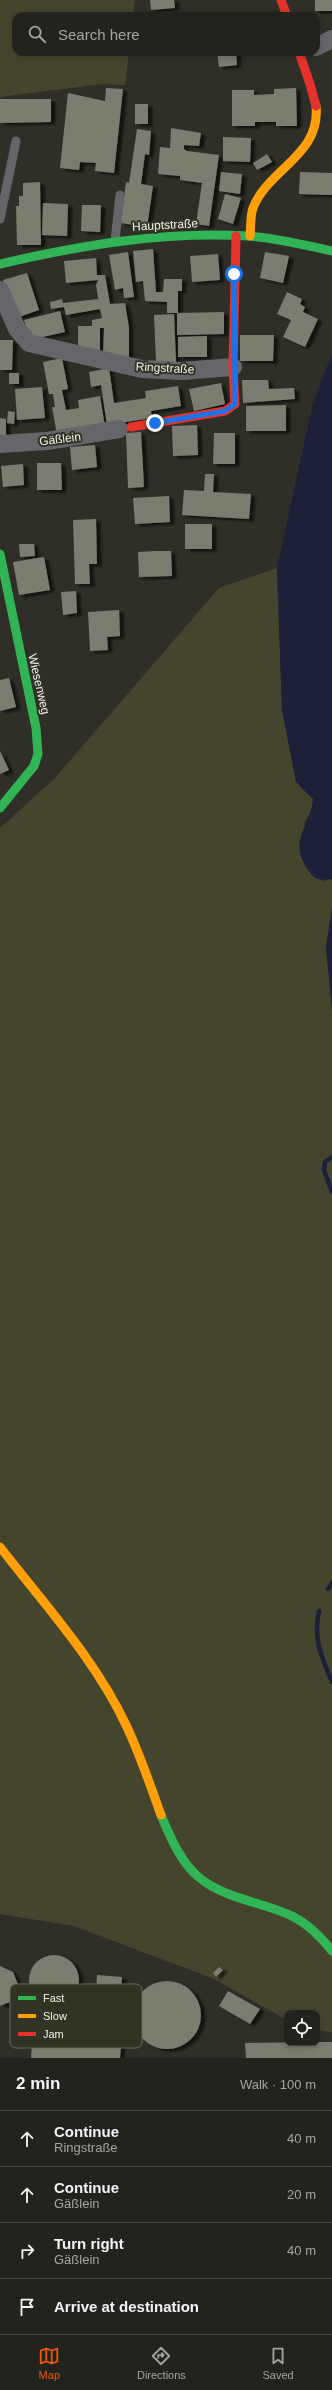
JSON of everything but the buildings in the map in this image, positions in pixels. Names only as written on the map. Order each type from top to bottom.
[{"type":"street","points":[[281,0],[286,12]]},
{"type":"street","points":[[320,44],[332,39]]},
{"type":"street","points":[[250,236],[253,209],[257,199],[263,190],[309,144],[314,133],[316,117],[315,101],[305,56]]},
{"type":"street","name":"Hauptstraße","points":[[0,263],[115,241],[196,235],[250,236],[302,242],[332,251]]},
{"type":"street","points":[[233,367],[236,236]]},
{"type":"street","name":"Ringstraße","points":[[0,290],[17,329],[29,343],[142,369],[182,371],[233,367]]},
{"type":"street","name":"Gäßlein","points":[[0,444],[47,441],[231,409],[236,399],[233,367]]},
{"type":"street","name":"Wiesenweg","points":[[0,554],[36,728],[38,754],[34,766],[0,808]]},
{"type":"street","points":[[0,1547],[110,1693],[126,1725],[144,1768],[172,1842],[191,1871],[227,1894],[295,1917],[315,1932],[332,1952]]},
{"type":"lane","points":[[0,219],[16,141]]},
{"type":"lane","points":[[115,241],[120,195]]},
{"type":"green space","points":[[0,0],[135,0],[134,12],[12,12],[12,56],[129,56],[125,85],[102,84],[0,97]]},
{"type":"green space","points":[[277,568],[282,710],[301,788],[313,799],[312,808],[304,823],[323,881],[332,879],[332,908],[326,947],[332,1010],[332,2032],[320,2030],[320,2010],[284,2010],[284,2018],[214,1979],[74,1926],[0,1914],[0,828],[55,778],[219,588]]},
{"type":"water","points":[[332,354],[332,879],[324,880],[315,878],[310,873],[302,859],[300,850],[302,834],[313,799],[296,782],[282,710],[277,568],[313,403]]},
{"type":"water","points":[[332,908],[332,1010],[326,947]]},
{"type":"waterway","points":[[332,1157],[325,1162],[324,1170],[332,1192]]},
{"type":"waterway","points":[[328,1589],[332,1583]]},
{"type":"waterway","points":[[319,1611],[317,1621],[319,1647],[332,1682]]},
{"type":"traffic: fast","points":[[0,264],[92,245],[185,236],[217,235],[269,238],[332,251]]},
{"type":"traffic: fast","points":[[0,554],[36,728],[38,754],[34,766],[0,808]]},
{"type":"traffic: fast","points":[[161,1815],[182,1858],[201,1879],[223,1892],[294,1917],[314,1932],[332,1951]]},
{"type":"traffic: slow","points":[[250,236],[253,208],[260,194],[302,150],[310,137],[315,123],[316,106]]},
{"type":"traffic: slow","points":[[0,1547],[68,1633],[99,1677],[126,1725],[136,1747],[161,1815]]},
{"type":"traffic: jam","points":[[281,0],[286,12]]},
{"type":"traffic: jam","points":[[300,56],[316,106]]},
{"type":"traffic: jam","points":[[131,427],[225,411],[235,404],[233,367],[236,236]]},
{"type":"route","points":[[155,423],[225,411],[231,409],[235,404],[236,399],[233,367],[234,274]]}]
